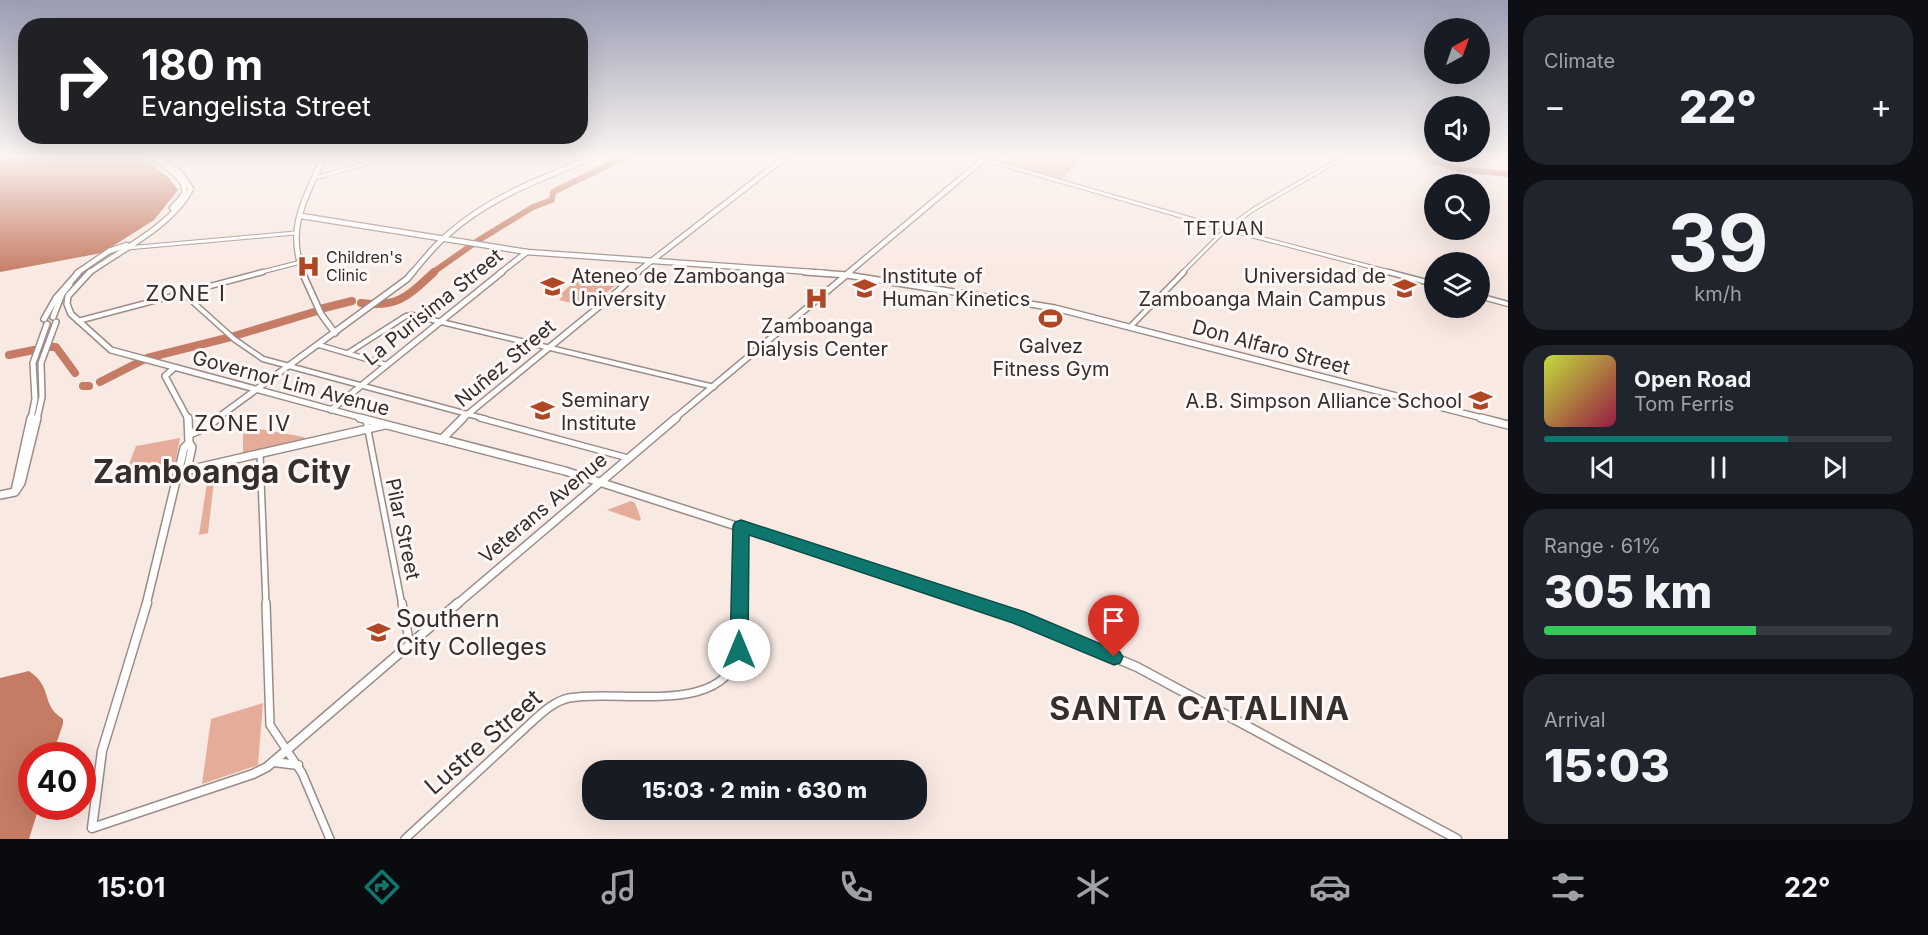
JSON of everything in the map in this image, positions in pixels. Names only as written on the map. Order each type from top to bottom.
[{"type":"main road","points":[[0,495],[15,492],[21,483],[38,420],[42,397],[40,363],[52,302],[62,287],[76,274],[112,250],[125,249],[164,217],[180,197]]},
{"type":"main road","points":[[50,320],[62,294],[73,281],[90,267],[125,249],[167,219],[186,197]]},
{"type":"main road","points":[[308,197],[295,233],[312,301],[335,333]]},
{"type":"main road","points":[[190,434],[206,427],[373,306],[415,273],[444,237],[503,197]]},
{"type":"main road","name":"Nuñez Street","points":[[442,440],[467,414],[549,348],[647,263],[730,197]]},
{"type":"main road","name":"Veterans Avenue","points":[[183,471],[158,553],[144,615],[102,751],[92,828],[253,774],[274,762],[628,458],[939,197]]},
{"type":"main road","name":"Don Alfaro Street","points":[[301,216],[476,242],[527,252],[647,263],[847,275],[1055,308],[1508,425]]},
{"type":"main road","name":"Governor Lim Avenue","points":[[125,249],[95,269],[71,290],[67,304],[71,314],[107,348],[143,361],[602,482],[1019,617],[1082,642],[1137,668],[1456,839]]},
{"type":"main road","name":"La Purisima Street","points":[[331,410],[527,252]]},
{"type":"main road","points":[[173,369],[165,376],[186,410],[190,434],[189,443],[184,448],[183,471],[386,425]]},
{"type":"main road","points":[[274,762],[298,765]]},
{"type":"street","points":[[1116,197],[1424,281]]},
{"type":"street","points":[[1131,326],[1226,229],[1274,197]]},
{"type":"street","points":[[125,249],[295,233]]},
{"type":"street","points":[[78,321],[301,262]]},
{"type":"street","points":[[183,294],[223,330],[262,359],[628,458]]},
{"type":"street","points":[[1490,299],[1508,304]]},
{"type":"street","points":[[348,353],[408,315],[714,387]]},
{"type":"street","points":[[319,345],[387,365]]},
{"type":"street","name":"Pilar Street","points":[[366,420],[410,645]]},
{"type":"street","points":[[260,454],[270,725],[277,740],[288,749],[298,765],[330,839]]},
{"type":"street","name":"Lustre Street","points":[[405,839],[474,773],[559,701],[598,696],[686,694],[710,688],[727,676],[734,667],[739,650],[741,526]]},
{"type":"shaded area","points":[[0,197],[172,197],[154,220],[102,253],[0,272]]},
{"type":"shaded area","points":[[579,277],[616,285],[588,307],[559,300],[563,296],[560,295]]},
{"type":"shaded area","points":[[243,426],[304,437],[306,440],[245,455],[243,454]]},
{"type":"shaded area","points":[[180,438],[175,464],[124,477],[136,446]]},
{"type":"shaded area","points":[[231,464],[230,471],[182,482],[184,475]]},
{"type":"shaded area","points":[[214,481],[208,533],[199,535],[207,483]]},
{"type":"shaded area","points":[[631,501],[635,503],[641,519],[639,521],[607,510]]},
{"type":"shaded area","points":[[29,671],[42,684],[51,708],[63,719],[57,742],[18,742],[18,820],[35,820],[29,839],[0,839],[0,678]]},
{"type":"shaded area","points":[[263,703],[258,765],[202,784],[211,719]]},
{"type":"waterway","points":[[432,273],[479,240],[533,207],[552,200],[552,197]]},
{"type":"waterway","points":[[361,303],[394,302],[409,294],[434,272]]},
{"type":"waterway","points":[[320,309],[352,301]]},
{"type":"waterway","points":[[234,336],[314,312]]},
{"type":"waterway","points":[[100,382],[147,358],[231,337]]},
{"type":"waterway","points":[[51,347],[56,347],[75,373]]},
{"type":"waterway","points":[[9,355],[34,350]]},
{"type":"waterway","points":[[83,386],[89,386]]},
{"type":"place","name":"Children's Clinic","points":[[308,266]]},
{"type":"place","name":"Ateneo de Zamboanga University","points":[[553,287]]},
{"type":"place","name":"Institute of Human Kinetics","points":[[864,288]]},
{"type":"place","name":"Universidad de Zamboanga Main Campus","points":[[1404,288]]},
{"type":"place","name":"Zamboanga Dialysis Center","points":[[817,299]]},
{"type":"place","name":"Galvez Fitness Gym","points":[[1051,319]]},
{"type":"place","name":"A.B. Simpson Alliance School","points":[[1480,401]]},
{"type":"place","name":"Seminary Institute","points":[[543,411]]},
{"type":"place","name":"Southern City Colleges","points":[[378,632]]},
{"type":"district","name":"TETUAN","points":[[1224,228]]},
{"type":"district","name":"ZONE I","points":[[186,293]]},
{"type":"district","name":"ZONE IV","points":[[243,423]]},
{"type":"district","name":"Zamboanga City","points":[[222,471]]},
{"type":"district","name":"SANTA CATALINA","points":[[1200,708]]},
{"type":"route","points":[[739,650],[741,526],[1019,617],[1114,657]]}]
